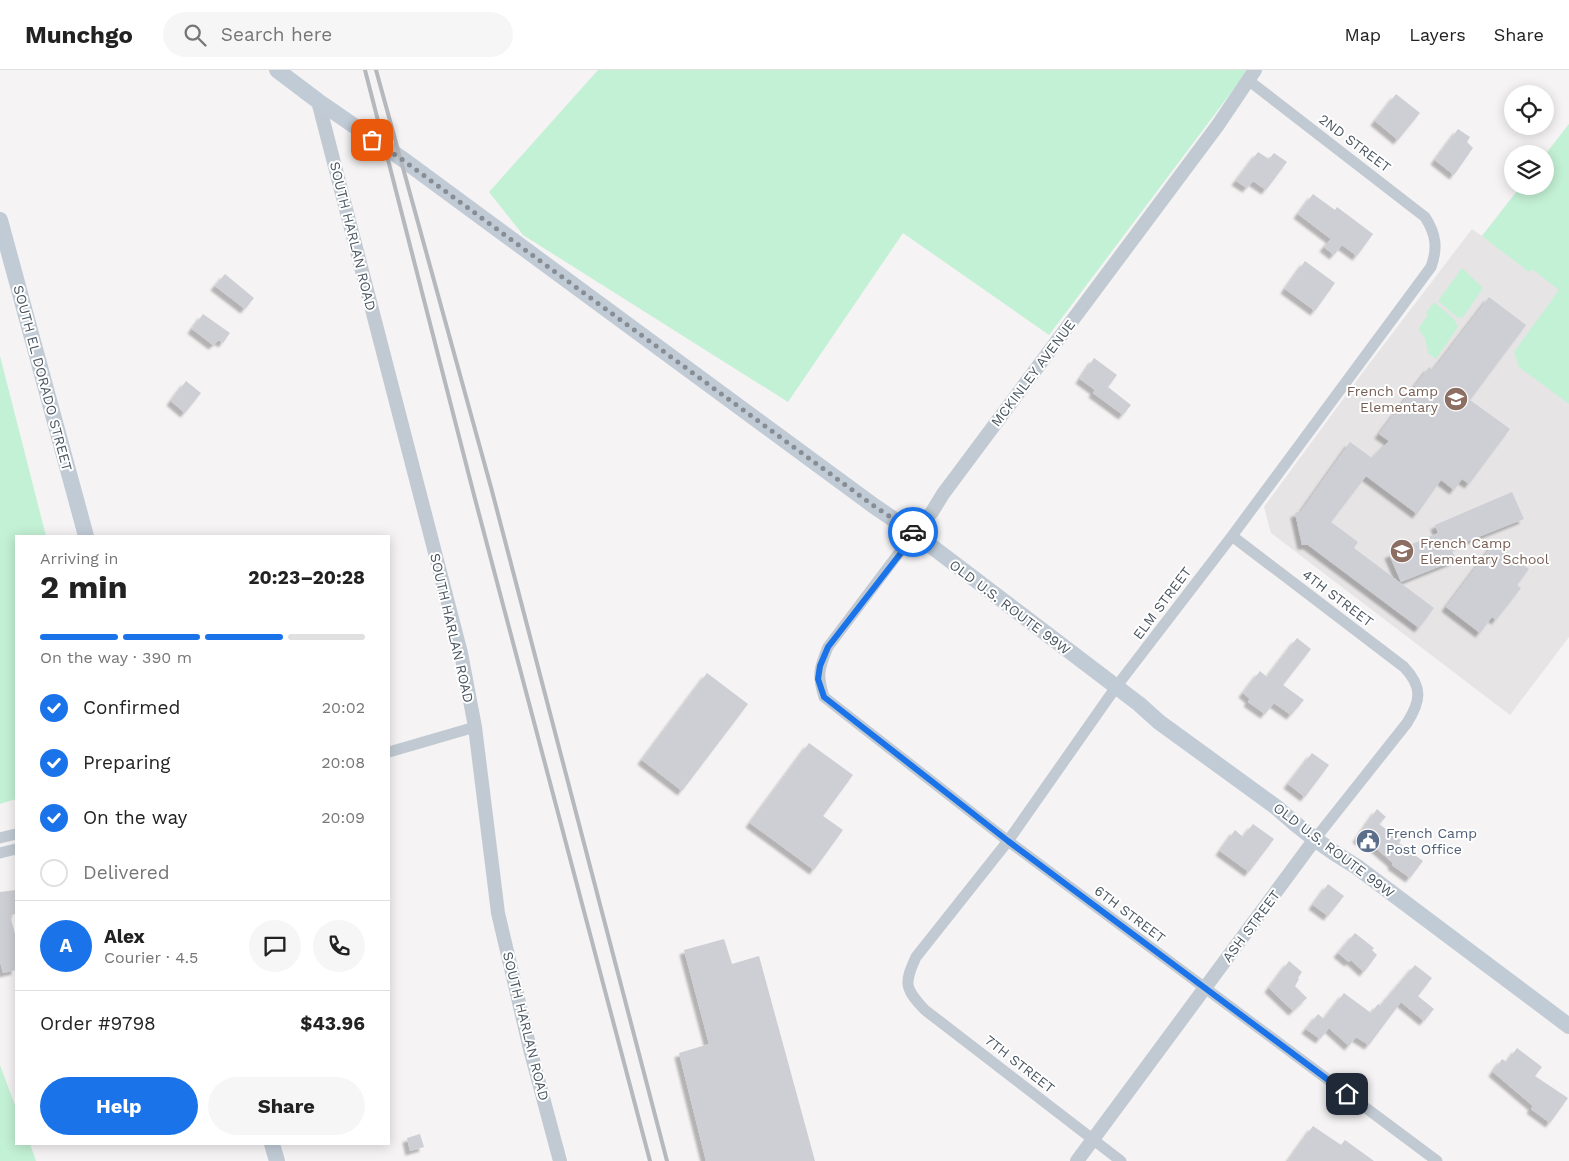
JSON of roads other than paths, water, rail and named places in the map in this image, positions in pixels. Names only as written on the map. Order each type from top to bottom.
[{"type":"main road","name":"OLD U.S. ROUTE 99W","points":[[277,70],[874,506],[914,533],[1139,704],[1159,722],[1569,1026]]},
{"type":"main road","name":"SOUTH EL DORADO STREET","points":[[0,220],[86,535]]},
{"type":"main road","points":[[272,1145],[277,1161]]},
{"type":"street","name":"2ND STREET","points":[[1252,75],[1425,217],[1435,238]]},
{"type":"street","name":"MCKINLEY AVENUE","points":[[818,679],[820,666],[828,647],[932,512],[943,494],[1218,125],[1252,75]]},
{"type":"street","name":"SOUTH HARLAN ROAD","points":[[318,101],[461,653],[475,727],[498,913],[530,1050],[560,1161]]},
{"type":"street","name":"ELM STREET","points":[[908,985],[908,976],[916,956],[1008,841],[1116,687],[1232,536],[1431,267],[1436,254],[1435,238]]},
{"type":"street","name":"4TH STREET","points":[[1232,536],[1404,667],[1415,680],[1418,689]]},
{"type":"street","name":"6TH STREET","points":[[818,679],[824,697],[1008,841],[1437,1161]]},
{"type":"street","name":"ASH STREET","points":[[1077,1161],[1096,1142],[1407,723],[1418,702],[1418,689]]},
{"type":"street","points":[[390,752],[475,727]]},
{"type":"street","points":[[0,838],[15,834]]},
{"type":"street","points":[[0,853],[15,849]]},
{"type":"street","name":"7TH STREET","points":[[908,985],[914,998],[925,1010],[1121,1161]]},
{"type":"street","name":"ASH STREET","points":[[1086,1161],[1096,1142]]},
{"type":"railway","points":[[365,70],[474,495],[650,1161]]},
{"type":"railway","points":[[376,70],[492,491],[667,1161]]},
{"type":"place","name":"French Camp Elementary","points":[[1456,399]]},
{"type":"place","name":"French Camp Elementary School","points":[[1402,551]]},
{"type":"place","name":"French Camp Post Office","points":[[1368,841]]}]
